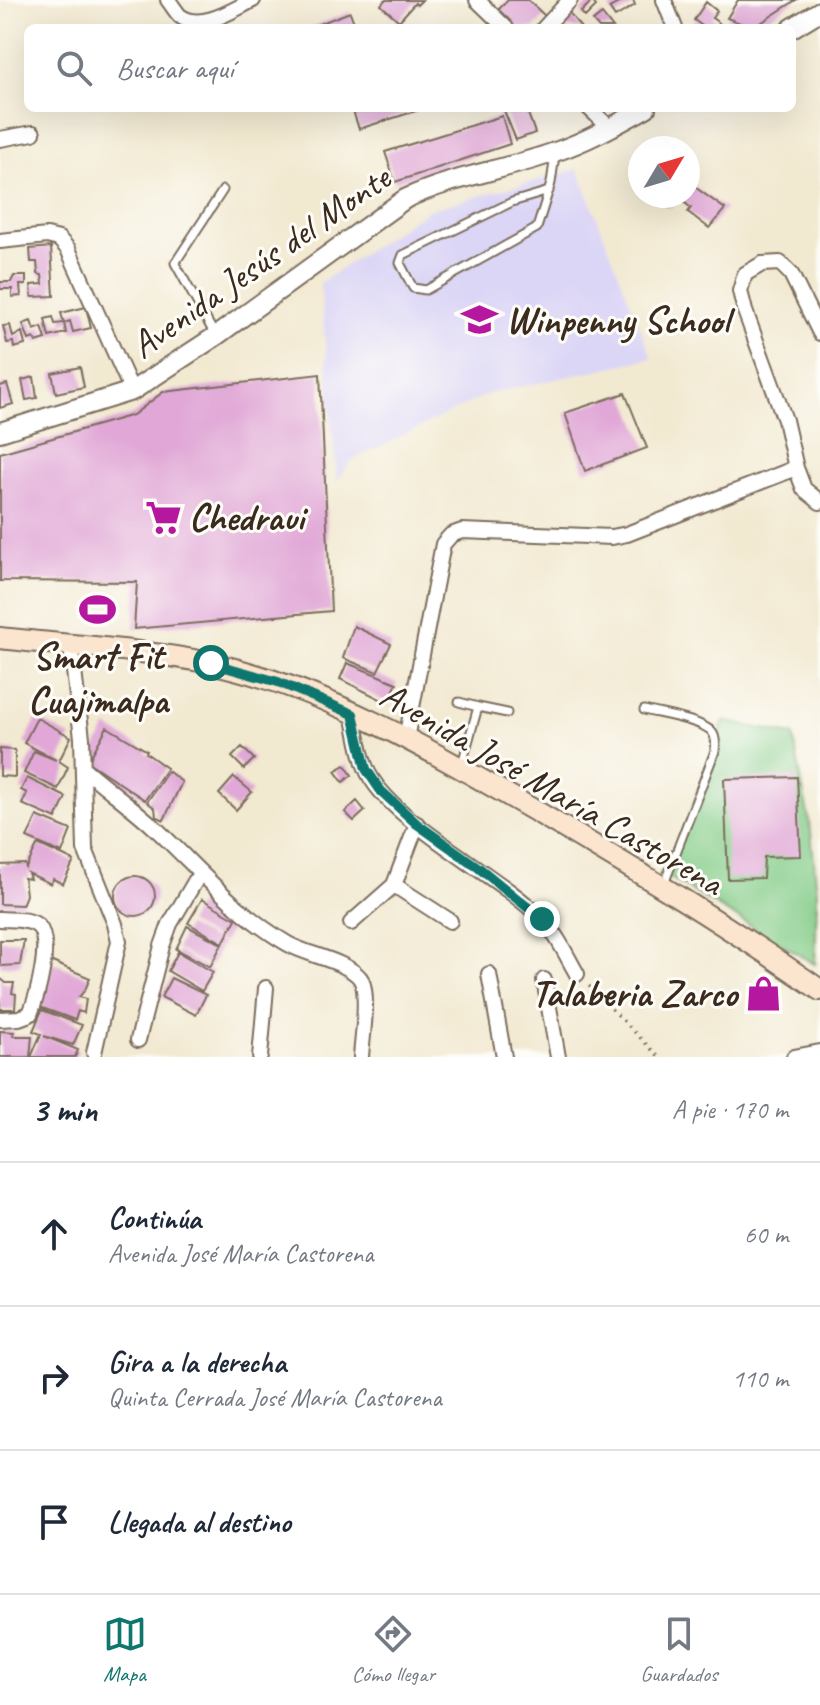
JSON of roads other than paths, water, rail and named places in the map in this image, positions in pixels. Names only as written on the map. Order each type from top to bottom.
[{"type":"main road","name":"Avenida José María Castorena","points":[[0,638],[211,663],[278,682],[353,714],[461,768],[663,886],[820,990]]},
{"type":"street","points":[[168,0],[180,16],[193,21],[213,19],[253,0]]},
{"type":"street","points":[[477,0],[502,24]]},
{"type":"street","points":[[548,24],[570,0]]},
{"type":"street","points":[[664,0],[673,24]]},
{"type":"street","points":[[796,26],[820,11]]},
{"type":"street","points":[[593,112],[610,128]]},
{"type":"street","name":"Avenida Jesús del Monte","points":[[0,432],[132,391],[216,336],[405,199],[426,189],[555,152],[639,112]]},
{"type":"street","points":[[0,139],[33,133]]},
{"type":"street","points":[[0,241],[47,236],[59,239],[68,249],[132,391]]},
{"type":"street","points":[[820,333],[791,274],[780,263],[762,264],[745,274],[740,291],[745,311],[785,420],[796,468],[804,489],[820,502]]},
{"type":"street","points":[[406,739],[443,544],[451,535],[462,531],[612,537],[627,534],[796,468]]},
{"type":"street","points":[[71,646],[83,768],[85,849],[119,941],[94,1053]]},
{"type":"street","points":[[353,714],[366,769],[381,791],[417,824],[479,868],[542,919],[557,938],[577,974]]},
{"type":"street","points":[[83,768],[153,826],[200,873],[267,931],[291,946],[348,969],[361,979],[365,992],[361,1057]]},
{"type":"street","points":[[351,923],[394,885],[417,824]]},
{"type":"street","points":[[138,1040],[170,924],[200,873]]},
{"type":"street","points":[[394,885],[450,921]]},
{"type":"street","points":[[0,919],[26,920],[38,927],[44,938],[44,955],[30,1014],[0,1019]]},
{"type":"street","points":[[489,974],[504,1057]]},
{"type":"street","points":[[544,980],[558,1057]]},
{"type":"street","points":[[260,1057],[266,988]]},
{"type":"street","points":[[794,1057],[820,1052]]},
{"type":"lane","points":[[549,191],[512,202],[403,255],[400,263],[413,288],[426,290],[537,228],[549,191],[555,152]]},
{"type":"lane","points":[[216,336],[175,263],[223,190]]},
{"type":"lane","points":[[459,702],[507,713]]},
{"type":"lane","points":[[461,768],[478,707]]},
{"type":"lane","points":[[644,710],[702,725],[711,731],[716,740],[715,751],[663,886]]},
{"type":"place","name":"Winpenny School","points":[[480,320]]},
{"type":"place","name":"Chedraui","points":[[163,517]]},
{"type":"place","name":"Smart Fit Cuajimalpa","points":[[98,610]]},
{"type":"place","name":"Talaberia Zarco","points":[[763,993]]}]
